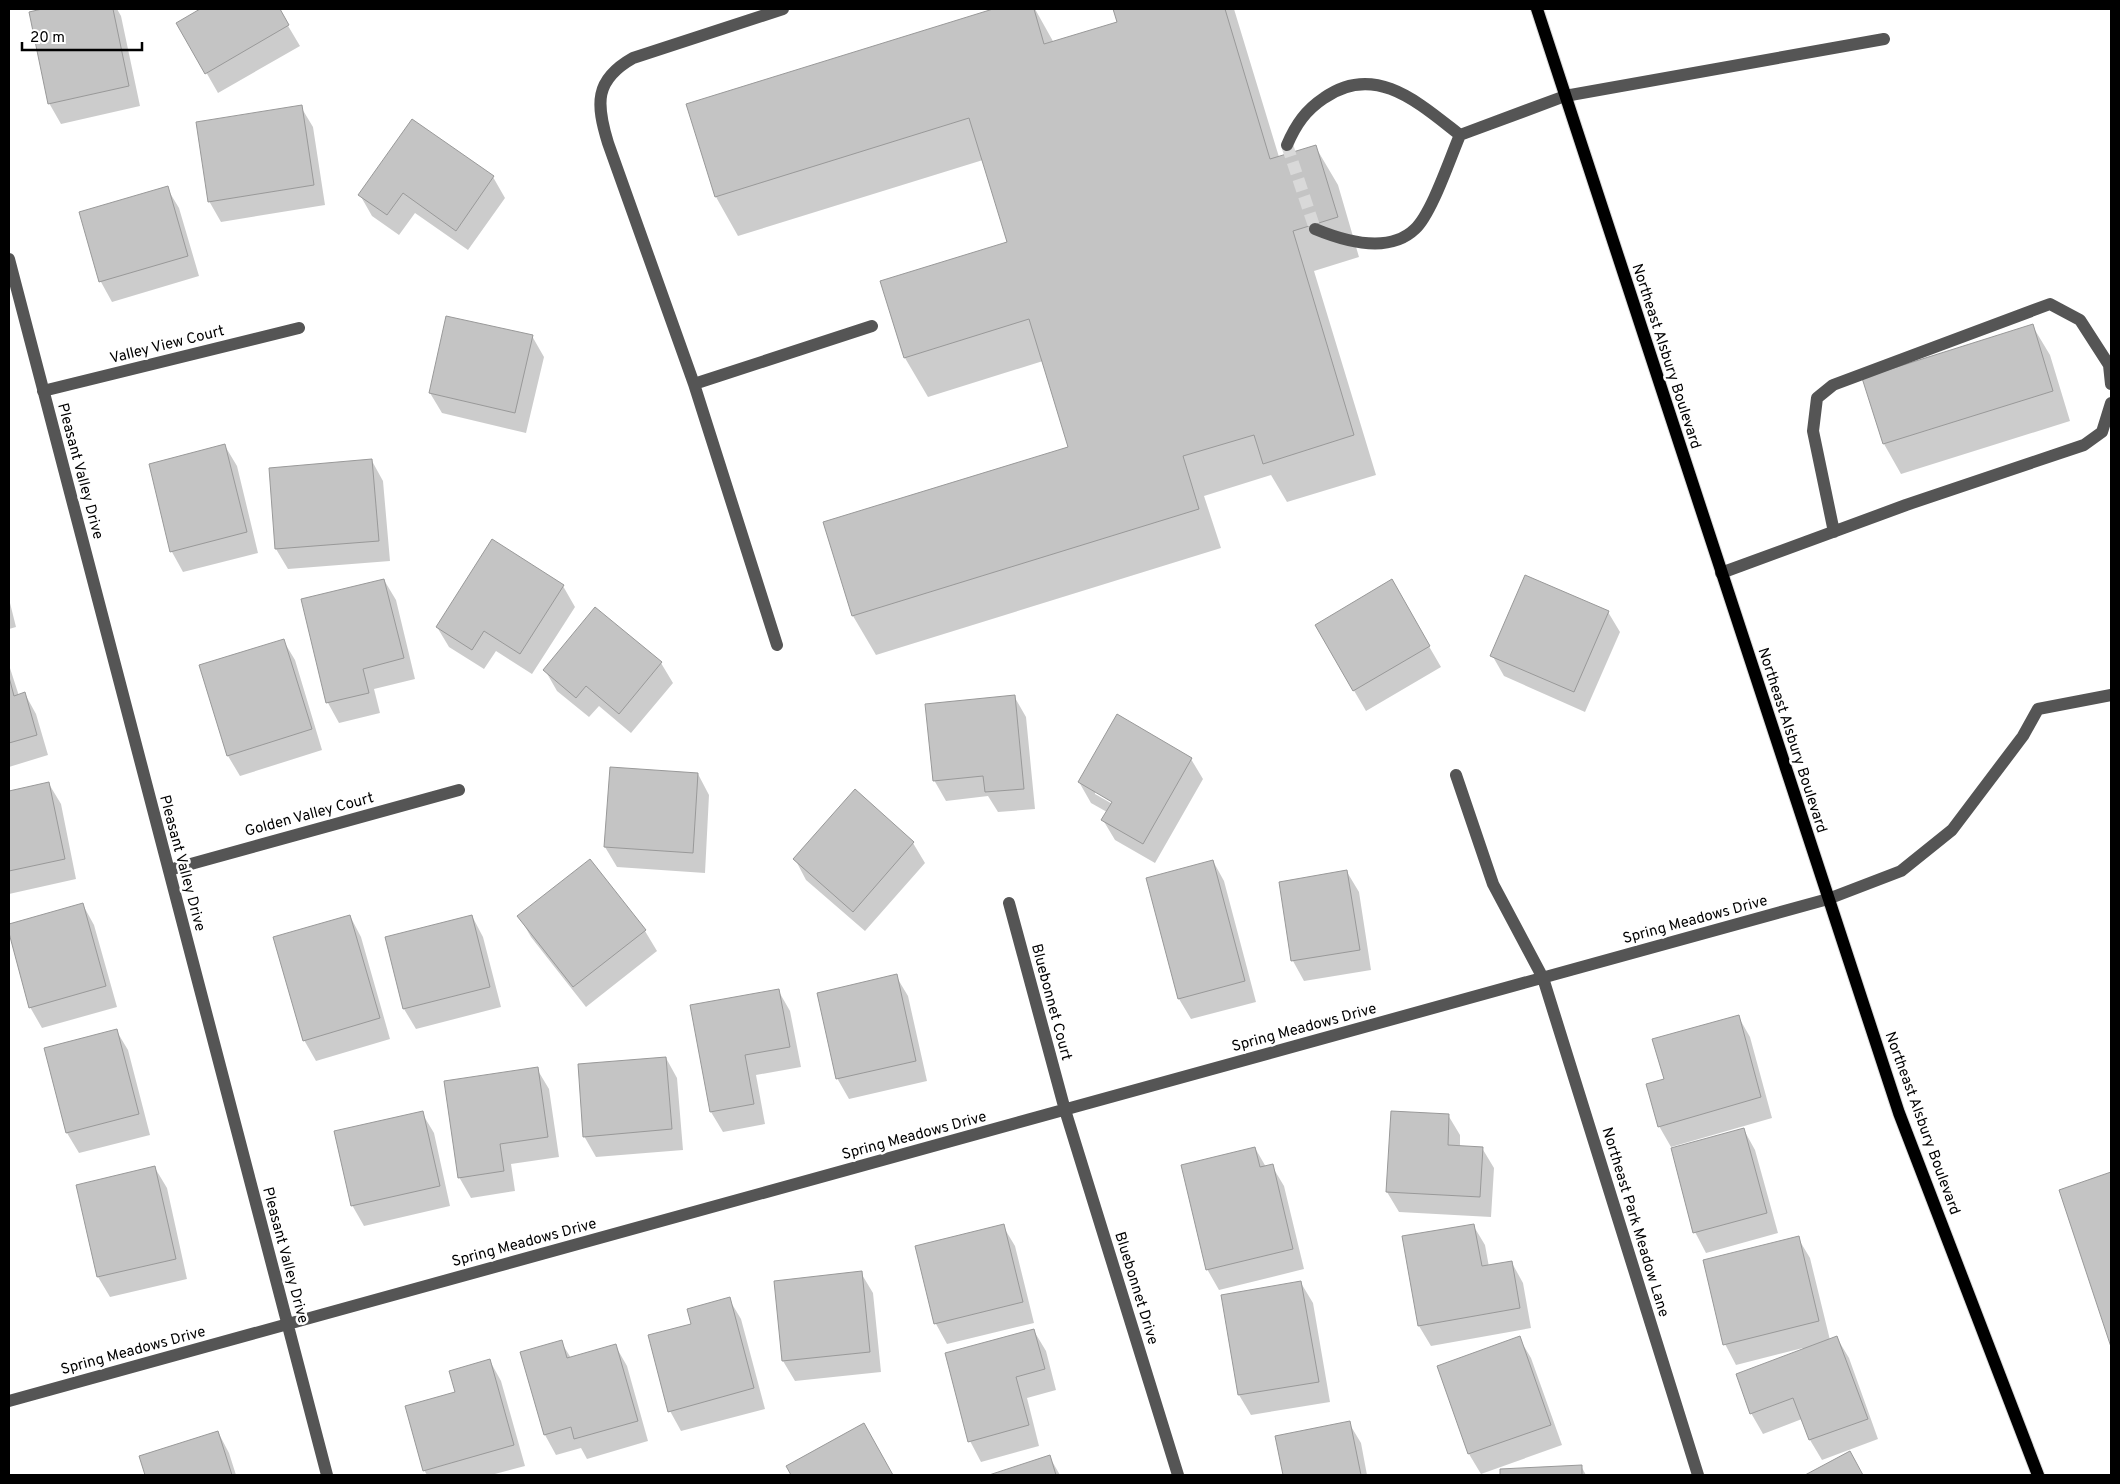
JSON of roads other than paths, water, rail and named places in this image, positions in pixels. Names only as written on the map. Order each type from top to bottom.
[{"type":"main road","name":"Northeast Alsbury Boulevard","points":[[1537,9],[1899,1113],[2038,1475]]},
{"type":"street","points":[[777,645],[694,384],[608,142],[600,116],[600,98],[605,83],[617,67],[633,58],[783,9]]},
{"type":"street","points":[[1315,229],[1333,236],[1363,243],[1381,243],[1400,238],[1415,229],[1427,210],[1460,135],[1565,96],[1884,39]]},
{"type":"street","points":[[1287,145],[1294,127],[1311,107],[1336,89],[1353,84],[1371,83],[1393,90],[1428,110],[1460,135]]},
{"type":"street","name":"Pleasant Valley Drive","points":[[9,259],[327,1475]]},
{"type":"street","points":[[1834,532],[1813,431],[1817,398],[1833,385],[2050,304],[2080,320],[2109,365],[2111,384]]},
{"type":"street","points":[[694,384],[872,326]]},
{"type":"street","name":"Valley View Court","points":[[43,392],[299,328]]},
{"type":"street","points":[[1721,572],[2084,445],[2102,432],[2111,403]]},
{"type":"street","name":"Spring Meadows Drive","points":[[9,1401],[1828,899],[1901,871],[1952,830],[2023,736],[2038,709],[2111,695]]},
{"type":"street","name":"Northeast Park Meadow Lane","points":[[1456,775],[1493,884],[1543,978],[1698,1475]]},
{"type":"street","name":"Golden Valley Court","points":[[168,870],[459,790]]},
{"type":"street","name":"Bluebonnet Court","points":[[1009,903],[1065,1110]]},
{"type":"street","name":"Bluebonnet Drive","points":[[1065,1110],[1178,1475]]},
{"type":"tunnel","points":[[1287,145],[1315,229]]}]
